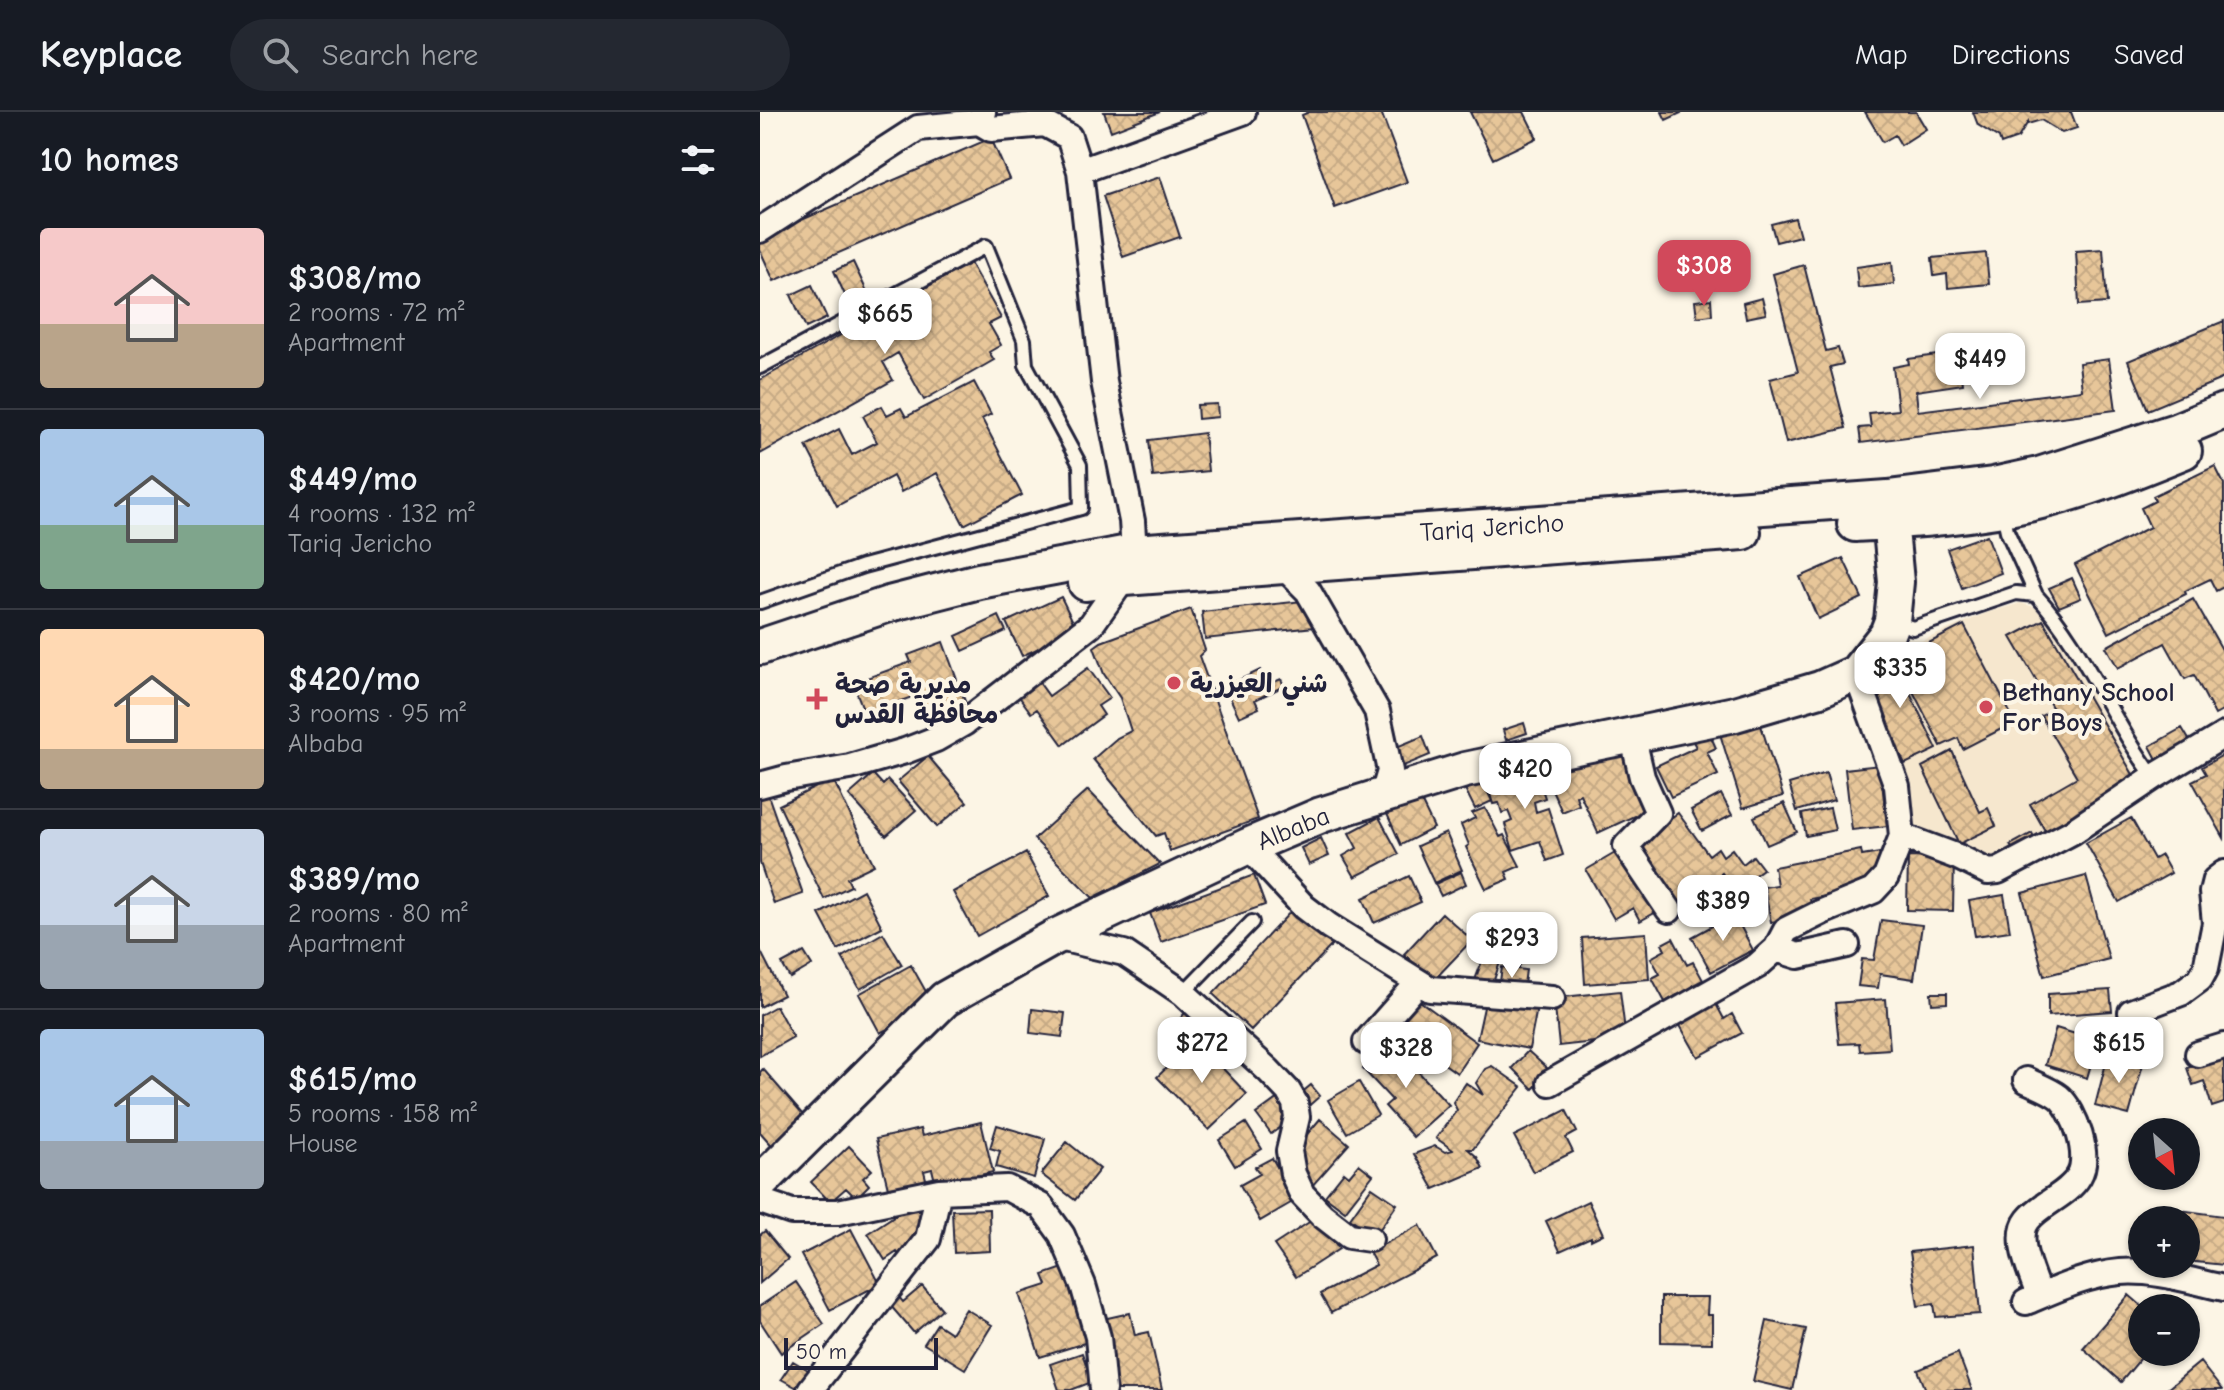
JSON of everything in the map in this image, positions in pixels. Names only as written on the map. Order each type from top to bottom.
[{"type":"main road","name":"Tariq Jericho","points":[[760,665],[897,622],[1129,565],[1283,566],[1888,510],[2039,475],[2176,431],[2224,411]]},
{"type":"main road","name":"Tariq Jericho","points":[[760,647],[889,604],[949,589],[1129,565],[1888,510],[2001,508],[2032,503],[2106,482],[2224,435]]},
{"type":"main road","points":[[1888,510],[1896,582],[1892,621]]},
{"type":"main road","name":"Albaba","points":[[760,1183],[945,999],[1055,937],[1321,815],[1465,770],[1735,714],[1820,689],[1856,673],[1887,634],[1892,621]]},
{"type":"street","points":[[1080,171],[1243,112]]},
{"type":"street","points":[[760,230],[918,128],[981,117],[991,129],[1045,124],[1069,137],[1080,171],[1104,382],[1132,521],[1129,565],[1091,625],[954,729],[905,751],[850,767],[760,785]]},
{"type":"street","points":[[1283,566],[1308,591],[1377,711],[1390,771],[1383,795]]},
{"type":"street","points":[[1550,1083],[1757,966],[1776,949],[1786,930],[1873,891],[1886,877],[1902,836],[1897,786],[1856,673]]},
{"type":"street","points":[[1632,734],[1642,777],[1658,813],[1626,846],[1669,910]]},
{"type":"street","points":[[1902,836],[1988,872],[1998,871],[2072,832],[2224,735]]},
{"type":"street","points":[[1248,846],[1304,907],[1430,989],[1552,998]]},
{"type":"street","points":[[2131,1012],[2181,993],[2200,979],[2206,968],[2215,923],[2212,892],[2215,880],[2224,873]]},
{"type":"street","points":[[1055,937],[1124,953],[1183,993],[1288,1091],[1295,1103],[1297,1117],[1289,1151],[1293,1174],[1302,1194],[1349,1236],[1370,1239]]},
{"type":"street","points":[[1776,949],[1798,956],[1847,945]]},
{"type":"street","points":[[1366,1042],[1419,982]]},
{"type":"street","points":[[2198,1054],[2224,1046]]},
{"type":"street","points":[[2026,1080],[2060,1097],[2077,1128],[2085,1154],[2079,1176],[2058,1197],[2027,1220],[2022,1240],[2032,1299],[2075,1281],[2122,1272],[2172,1276],[2224,1288]]},
{"type":"street","points":[[760,1201],[792,1212],[838,1212],[939,1191],[1007,1188],[1041,1206],[1062,1235],[1083,1285],[1098,1337],[1103,1390]]},
{"type":"street","points":[[810,1390],[928,1239],[939,1191]]},
{"type":"lane","points":[[760,367],[986,246],[1024,340],[1026,365],[1080,465],[1081,508],[863,566],[760,602]]},
{"type":"lane","points":[[2001,508],[2007,531],[2036,595],[2058,619],[2129,745],[2154,777]]},
{"type":"lane","points":[[1892,621],[1913,628],[2016,593],[2036,595]]},
{"type":"lane","points":[[1183,993],[1252,922]]},
{"type":"shaded area","name":"Bethany School For Boys","points":[[2021,603],[2044,610],[2140,781],[1992,868],[1913,826],[1883,736],[1878,660],[1986,613]]},
{"type":"building","points":[[1104,112],[1160,112],[1111,131]]},
{"type":"building","points":[[1309,112],[1381,112],[1407,182],[1335,208],[1302,115]]},
{"type":"building","points":[[1470,112],[1524,112],[1537,138],[1493,159]]},
{"type":"building","points":[[1662,112],[1683,112],[1666,120]]},
{"type":"building","points":[[1865,112],[1916,112],[1926,129],[1901,145],[1895,135],[1883,142]]},
{"type":"building","points":[[1973,112],[2071,112],[2077,128],[2062,133],[2041,120],[2028,122],[2018,138],[2001,144],[1999,138],[1978,125]]},
{"type":"building","points":[[991,138],[1009,179],[774,281],[760,250],[760,238]]},
{"type":"building","points":[[1160,177],[1180,237],[1123,257],[1103,196]]},
{"type":"building","points":[[1795,218],[1800,236],[1776,242],[1771,224]]},
{"type":"building","points":[[2103,249],[2107,303],[2079,305],[2076,251]]},
{"type":"building","points":[[1986,253],[1989,284],[1948,288],[1947,274],[1934,276],[1932,258]]},
{"type":"building","points":[[853,262],[869,296],[849,304],[834,271]]},
{"type":"building","points":[[1892,262],[1894,284],[1858,288],[1856,267]]},
{"type":"building","points":[[970,263],[1001,318],[989,324],[1001,345],[989,352],[994,360],[924,400],[898,353],[883,362],[893,380],[760,454],[760,380]]},
{"type":"building","points":[[1804,265],[1826,351],[1838,348],[1843,364],[1830,367],[1846,428],[1786,443],[1770,379],[1798,372],[1773,274]]},
{"type":"building","points":[[812,285],[827,318],[806,328],[791,295]]},
{"type":"building","points":[[1762,298],[1766,314],[1746,318],[1743,303]]},
{"type":"building","points":[[1711,299],[1712,315],[1697,317],[1695,301]]},
{"type":"building","points":[[2224,321],[2224,378],[2148,410],[2128,361]]},
{"type":"building","points":[[1959,352],[1963,384],[1916,391],[1918,411],[2082,390],[2079,363],[2109,359],[2116,410],[1861,443],[1859,428],[1871,427],[1869,413],[1898,410],[1893,367],[1909,364],[1908,359]]},
{"type":"building","points":[[974,382],[991,414],[982,419],[1022,495],[964,525],[937,473],[901,492],[893,476],[837,506],[806,446],[839,429],[852,455],[877,442],[863,416],[882,406],[887,415],[901,408],[906,417]]},
{"type":"building","points":[[1217,404],[1218,417],[1198,419],[1197,405]]},
{"type":"building","points":[[1204,433],[1208,471],[1153,477],[1149,440]]},
{"type":"building","points":[[2215,466],[2224,484],[2224,587],[2216,591],[2210,579],[2109,633],[2075,565],[2150,527],[2141,508],[2155,501],[2153,496]]},
{"type":"building","points":[[1987,535],[2001,573],[1962,588],[1947,549]]},
{"type":"building","points":[[1843,558],[1862,598],[1818,619],[1800,577]]},
{"type":"building","points":[[2072,578],[2081,598],[2059,607],[2049,588]]},
{"type":"building","points":[[1061,597],[1077,630],[1022,656],[1006,622]]},
{"type":"building","points":[[2193,599],[2224,653],[2224,710],[2215,715],[2194,675],[2185,679],[2165,643],[2118,668],[2106,647]]},
{"type":"building","points":[[1312,600],[1314,627],[1205,639],[1202,612]]},
{"type":"building","points":[[1191,609],[1205,650],[1199,656],[1258,819],[1170,851],[1164,833],[1156,836],[1093,759],[1117,738],[1131,731],[1120,698],[1104,674],[1094,647]]},
{"type":"building","points":[[999,616],[1006,631],[963,651],[956,636]]},
{"type":"building","points":[[2043,620],[2138,783],[2048,836],[2030,804],[2077,777],[2041,716],[2053,709],[2011,637]]},
{"type":"building","points":[[1964,625],[2015,722],[1963,749],[1958,738],[1941,746],[1901,668],[1916,661],[1911,652]]},
{"type":"building","points":[[943,642],[966,704],[929,718],[920,694],[865,714],[853,683],[911,662],[908,655]]},
{"type":"building","points":[[1910,653],[1914,662],[1898,669],[1937,749],[1905,764],[1862,676]]},
{"type":"building","points":[[1088,668],[1110,698],[1098,706],[1104,715],[1063,745],[1037,709],[1031,713],[1018,695],[1038,681],[1049,696]]},
{"type":"building","points":[[1260,670],[1267,685],[1281,679],[1284,686],[1255,700],[1259,708],[1239,717],[1225,687]]},
{"type":"building","points":[[1760,722],[1783,796],[1743,808],[1720,734]]},
{"type":"building","points":[[1524,723],[1527,733],[1506,740],[1503,730]]},
{"type":"building","points":[[2182,728],[2194,748],[2161,767],[2150,746]]},
{"type":"building","points":[[1708,730],[1716,748],[1707,752],[1718,775],[1671,797],[1656,766],[1696,747],[1691,738]]},
{"type":"building","points":[[1423,736],[1430,755],[1401,767],[1394,748]]},
{"type":"building","points":[[1623,744],[1635,769],[1627,773],[1645,811],[1598,833],[1580,794],[1576,796],[1579,805],[1562,812],[1541,765],[1568,753],[1574,766]]},
{"type":"building","points":[[1952,751],[1980,812],[1988,808],[1996,826],[1959,844],[1922,767]]},
{"type":"building","points":[[2223,755],[2224,838],[2192,781],[2206,774],[2202,767]]},
{"type":"building","points":[[928,756],[967,802],[937,827],[898,781]]},
{"type":"building","points":[[1534,765],[1545,798],[1534,802],[1536,812],[1548,808],[1563,855],[1547,861],[1540,841],[1513,850],[1505,824],[1512,821],[1508,811],[1502,813],[1499,803],[1493,804],[1486,780]]},
{"type":"building","points":[[1880,765],[1887,826],[1852,830],[1845,769]]},
{"type":"building","points":[[1478,772],[1492,801],[1475,809],[1461,781]]},
{"type":"building","points":[[1826,773],[1834,800],[1797,811],[1789,784]]},
{"type":"building","points":[[873,774],[883,785],[888,780],[916,810],[886,836],[849,795]]},
{"type":"building","points":[[833,779],[874,865],[847,878],[851,886],[824,899],[779,805]]},
{"type":"building","points":[[1088,790],[1160,864],[1093,898],[1034,839]]},
{"type":"building","points":[[1721,794],[1732,815],[1702,831],[1691,810]]},
{"type":"building","points":[[768,795],[803,894],[774,904],[760,863],[760,798]]},
{"type":"building","points":[[1420,799],[1434,828],[1401,845],[1387,814]]},
{"type":"building","points":[[1784,803],[1797,832],[1767,845],[1754,817]]},
{"type":"building","points":[[1485,808],[1520,866],[1506,872],[1509,879],[1486,889],[1466,847],[1469,845],[1461,825],[1475,818],[1472,813]]},
{"type":"building","points":[[1830,808],[1835,830],[1806,836],[1802,814]]},
{"type":"building","points":[[1678,813],[1709,855],[1718,848],[1723,856],[1732,849],[1743,864],[1753,856],[1763,869],[1734,890],[1722,873],[1678,905],[1634,844]]},
{"type":"building","points":[[1379,817],[1399,854],[1355,877],[1343,856],[1357,848],[1349,833]]},
{"type":"building","points":[[2131,818],[2154,859],[2161,855],[2171,873],[2119,902],[2086,843]]},
{"type":"building","points":[[1446,833],[1462,870],[1434,883],[1417,846]]},
{"type":"building","points":[[2032,833],[2036,841],[2015,853],[2010,845]]},
{"type":"building","points":[[1321,838],[1329,856],[1309,865],[1301,848]]},
{"type":"building","points":[[1622,849],[1658,911],[1640,921],[1633,908],[1614,919],[1586,870]]},
{"type":"building","points":[[1861,850],[1862,856],[1880,853],[1885,877],[1861,881],[1862,889],[1810,899],[1813,914],[1771,922],[1764,887],[1777,885],[1774,867]]},
{"type":"building","points":[[1026,853],[1049,896],[977,936],[953,892]]},
{"type":"building","points":[[1908,857],[1954,858],[1953,911],[1907,910]]},
{"type":"building","points":[[1461,872],[1466,884],[1441,896],[1435,884]]},
{"type":"building","points":[[1254,875],[1265,905],[1161,942],[1150,913]]},
{"type":"building","points":[[1409,876],[1421,902],[1374,923],[1363,898]]},
{"type":"building","points":[[2086,876],[2109,959],[2044,976],[2022,893]]},
{"type":"building","points":[[863,890],[882,927],[838,950],[819,914]]},
{"type":"building","points":[[2004,895],[2010,931],[1975,936],[1969,901]]},
{"type":"building","points":[[1295,907],[1334,943],[1251,1030],[1213,994]]},
{"type":"building","points":[[1442,913],[1472,940],[1433,981],[1404,954]]},
{"type":"building","points":[[1734,914],[1753,950],[1711,972],[1692,937]]},
{"type":"building","points":[[1881,920],[1922,925],[1914,979],[1880,974],[1878,988],[1858,986],[1862,959],[1874,960]]},
{"type":"building","points":[[1487,922],[1518,936],[1513,947],[1525,953],[1518,969],[1475,949]]},
{"type":"building","points":[[883,933],[902,965],[860,989],[842,957]]},
{"type":"building","points":[[1646,933],[1649,979],[1585,984],[1582,938]]},
{"type":"building","points":[[1673,938],[1687,965],[1693,962],[1703,980],[1693,985],[1696,992],[1681,1001],[1677,995],[1665,1002],[1652,978],[1660,974],[1651,958],[1665,950],[1662,944]]},
{"type":"building","points":[[760,950],[783,995],[760,1007]]},
{"type":"building","points":[[804,952],[812,965],[790,978],[782,964]]},
{"type":"building","points":[[1484,956],[1500,962],[1492,986],[1475,980]]},
{"type":"building","points":[[911,965],[933,1004],[880,1033],[859,994]]},
{"type":"building","points":[[1502,967],[1526,970],[1523,992],[1499,989]]},
{"type":"building","points":[[2110,990],[2112,1011],[2048,1016],[2048,994]]},
{"type":"building","points":[[1620,991],[1625,1031],[1611,1032],[1612,1040],[1559,1046],[1554,998]]},
{"type":"building","points":[[1931,993],[1947,993],[1947,1003],[1932,1004]]},
{"type":"building","points":[[1413,996],[1477,1043],[1457,1073],[1392,1026]]},
{"type":"building","points":[[1486,998],[1537,1008],[1529,1049],[1477,1039]]},
{"type":"building","points":[[1886,999],[1890,1049],[1860,1051],[1859,1043],[1839,1044],[1835,1003]]},
{"type":"building","points":[[1715,1002],[1724,1019],[1732,1014],[1742,1033],[1698,1057],[1678,1022]]},
{"type":"building","points":[[776,1006],[793,1037],[760,1056],[760,1015]]},
{"type":"building","points":[[1032,1009],[1065,1013],[1062,1037],[1030,1033]]},
{"type":"building","points":[[1188,1009],[1202,1020],[1189,1036],[1175,1025]]},
{"type":"building","points":[[2056,1028],[2098,1041],[2087,1078],[2045,1065]]},
{"type":"building","points":[[1196,1040],[1247,1094],[1209,1130],[1157,1077]]},
{"type":"building","points":[[1392,1043],[1449,1105],[1413,1137],[1385,1106],[1392,1100],[1363,1069]]},
{"type":"building","points":[[1528,1051],[1550,1071],[1533,1089],[1512,1068]]},
{"type":"building","points":[[2108,1055],[2143,1064],[2129,1115],[2095,1106]]},
{"type":"building","points":[[2224,1056],[2224,1103],[2212,1107],[2204,1081],[2193,1085],[2187,1068]]},
{"type":"building","points":[[1492,1066],[1522,1087],[1473,1149],[1468,1149],[1483,1168],[1434,1189],[1414,1154],[1435,1146],[1445,1152],[1453,1150],[1436,1138],[1457,1110],[1453,1102],[1466,1083],[1483,1095],[1476,1083],[1485,1069]]},
{"type":"building","points":[[763,1069],[809,1122],[776,1150],[760,1132],[760,1072]]},
{"type":"building","points":[[1359,1082],[1378,1115],[1347,1133],[1328,1100]]},
{"type":"building","points":[[1311,1085],[1320,1096],[1305,1109],[1295,1098]]},
{"type":"building","points":[[1282,1095],[1294,1118],[1271,1134],[1256,1114]]},
{"type":"building","points":[[1566,1110],[1577,1132],[1566,1138],[1573,1152],[1533,1172],[1514,1136]]},
{"type":"building","points":[[1320,1119],[1349,1144],[1312,1186],[1298,1175],[1298,1145]]},
{"type":"building","points":[[981,1122],[993,1172],[936,1185],[932,1169],[924,1171],[927,1183],[889,1192],[876,1139],[920,1129],[922,1136]]},
{"type":"building","points":[[1246,1123],[1262,1149],[1235,1166],[1219,1140]]},
{"type":"building","points":[[997,1125],[1045,1139],[1034,1178],[996,1167],[1000,1151],[990,1148]]},
{"type":"building","points":[[1067,1142],[1100,1169],[1075,1200],[1041,1174]]},
{"type":"building","points":[[849,1146],[872,1170],[863,1178],[869,1185],[856,1198],[846,1188],[830,1202],[811,1182]]},
{"type":"building","points":[[1272,1158],[1296,1200],[1260,1221],[1240,1185],[1260,1174],[1255,1167]]},
{"type":"building","points":[[1359,1164],[1373,1175],[1345,1211],[1325,1196],[1344,1172],[1349,1176]]},
{"type":"building","points":[[1372,1187],[1397,1204],[1375,1236],[1350,1218]]},
{"type":"building","points":[[1588,1201],[1603,1234],[1560,1251],[1546,1221]]},
{"type":"building","points":[[914,1203],[926,1223],[900,1257],[897,1252],[885,1260],[868,1233]]},
{"type":"building","points":[[989,1209],[990,1251],[954,1253],[952,1210]]},
{"type":"building","points":[[2200,1213],[2224,1216],[2224,1265],[2200,1262]]},
{"type":"building","points":[[1317,1217],[1339,1249],[1296,1277],[1274,1245]]},
{"type":"building","points":[[1420,1225],[1437,1258],[1331,1313],[1320,1294],[1376,1265],[1369,1252]]},
{"type":"building","points":[[851,1229],[880,1284],[830,1310],[801,1255]]},
{"type":"building","points":[[765,1231],[788,1259],[760,1283],[760,1235]]},
{"type":"building","points":[[1974,1245],[1980,1314],[1936,1317],[1934,1304],[1918,1306],[1910,1252]]},
{"type":"building","points":[[1066,1267],[1091,1341],[1040,1357],[1019,1294],[1047,1285],[1043,1275]]},
{"type":"building","points":[[796,1282],[824,1324],[781,1353],[760,1321],[760,1306]]},
{"type":"building","points":[[922,1286],[942,1309],[914,1333],[890,1305],[899,1297],[903,1302]]},
{"type":"building","points":[[2128,1296],[2128,1366],[2134,1366],[2121,1382],[2083,1348]]},
{"type":"building","points":[[1661,1297],[1708,1297],[1707,1315],[1712,1315],[1712,1343],[1661,1342]]},
{"type":"building","points":[[966,1309],[992,1325],[965,1369],[924,1344],[937,1324],[951,1333]]},
{"type":"building","points":[[1130,1313],[1135,1335],[1149,1332],[1162,1390],[1118,1390],[1103,1319]]},
{"type":"building","points":[[1767,1321],[1806,1329],[1792,1390],[1753,1381]]},
{"type":"building","points":[[1082,1353],[1092,1382],[1071,1390],[1059,1390],[1050,1364]]},
{"type":"building","points":[[1958,1353],[1972,1390],[1926,1390],[1918,1370]]},
{"type":"building","points":[[793,1361],[810,1371],[799,1389],[781,1379]]},
{"type":"building","points":[[2200,1362],[2222,1390],[2166,1390],[2195,1366],[2200,1366]]},
{"type":"place","name":"شني العيزرية","points":[[1174,683]]},
{"type":"place","name":"مديرية صحة محافظة القدس","points":[[817,699]]},
{"type":"place","name":"Bethany School For Boys","points":[[1986,707]]}]
